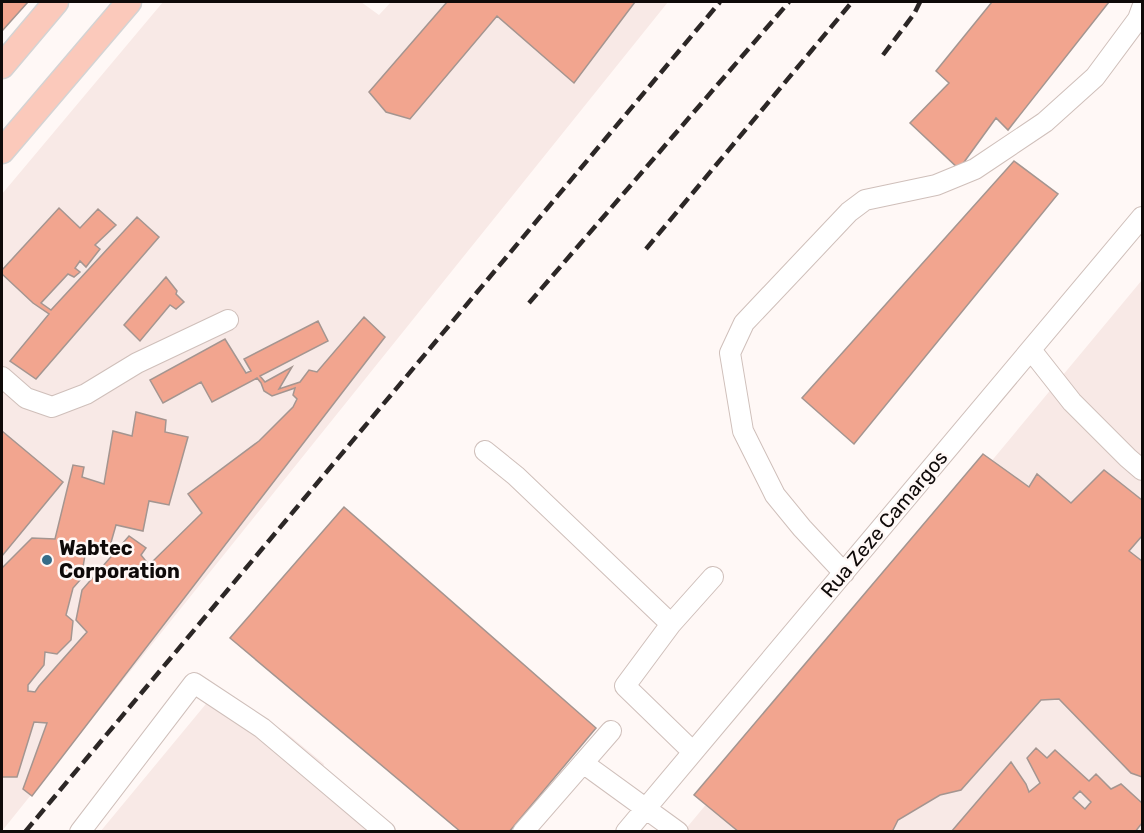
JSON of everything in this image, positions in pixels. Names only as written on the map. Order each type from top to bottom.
[{"type":"main road","points":[[2,66],[56,2]]},
{"type":"main road","points":[[2,151],[129,2]]},
{"type":"street","points":[[844,573],[775,495],[744,431],[730,353],[744,323],[849,212],[865,200],[936,185],[975,169],[1045,122],[1095,77],[1138,19],[1143,8]]},
{"type":"street","name":"Rua Zeze Camargos","points":[[626,831],[1143,217]]},
{"type":"street","points":[[2,377],[26,398],[52,407],[86,394],[137,363],[228,320]]},
{"type":"street","points":[[1031,350],[1072,402],[1143,470]]},
{"type":"street","points":[[485,450],[516,476],[671,624]]},
{"type":"street","points":[[693,752],[625,686],[671,624],[713,577]]},
{"type":"street","points":[[80,831],[194,683],[262,728],[385,831]]},
{"type":"street","points":[[523,831],[611,731]]},
{"type":"street","points":[[583,763],[678,831]]},
{"type":"shaded area","points":[[163,2],[361,2],[379,15],[391,2],[668,2],[2,831],[2,194]]},
{"type":"shaded area","points":[[1142,280],[1142,831],[684,831]]},
{"type":"shaded area","points":[[210,699],[267,741],[284,731],[324,764],[318,782],[377,832],[100,832]]},
{"type":"building","points":[[2,2],[28,2],[2,31]]},
{"type":"building","points":[[447,2],[635,2],[574,83],[497,16],[410,119],[386,112],[369,92]]},
{"type":"building","points":[[992,2],[1109,2],[1008,130],[996,118],[959,169],[910,123],[949,83],[936,71]]},
{"type":"building","points":[[1014,161],[1058,194],[854,444],[802,398]]},
{"type":"building","points":[[59,208],[80,228],[98,209],[116,225],[95,245],[100,249],[86,267],[80,261],[75,268],[80,272],[74,277],[68,274],[41,303],[51,310],[137,217],[159,237],[36,379],[10,361],[49,314],[33,303],[2,274],[2,270]]},
{"type":"building","points":[[166,277],[177,291],[176,294],[184,302],[176,309],[170,305],[140,341],[124,325]]},
{"type":"building","name":"Wabtec Corporation","points":[[364,317],[385,337],[32,796],[23,789],[47,723],[34,722],[17,777],[2,777],[2,568],[32,538],[55,539],[73,465],[84,467],[82,477],[104,484],[113,431],[132,436],[136,412],[166,420],[165,432],[188,437],[169,505],[149,501],[143,531],[116,525],[108,553],[86,549],[81,579],[73,588],[66,615],[73,621],[71,640],[57,654],[45,652],[44,665],[28,685],[28,691],[35,692],[87,632],[76,620],[82,590],[129,536],[146,548],[141,555],[149,565],[202,513],[188,494],[259,441],[293,407],[297,399],[293,395],[295,388],[272,396],[264,391],[257,378],[212,402],[201,382],[163,403],[150,380],[225,339],[246,373],[251,371],[244,359],[318,321],[328,341],[260,376],[265,382],[292,367],[279,389],[300,382],[309,370],[317,372]]},
{"type":"building","name":"Wabtec Corporation","points":[[2,431],[63,482],[2,556]]},
{"type":"building","points":[[983,454],[1029,487],[1037,474],[1071,503],[1104,470],[1142,500],[1142,536],[1129,551],[1142,561],[1142,777],[1131,773],[1059,699],[1041,700],[961,790],[940,795],[898,820],[892,832],[739,832],[694,795]]},
{"type":"building","points":[[344,507],[596,728],[509,832],[461,832],[230,638]]},
{"type":"building","points":[[1036,748],[1047,758],[1055,750],[1089,781],[1096,774],[1111,789],[1121,784],[1142,803],[1142,823],[1135,832],[951,832],[1011,762],[1029,792],[1040,783],[1027,758]],"holes":[[[1080,791],[1091,802],[1085,809],[1073,798]]]},
{"type":"railway","points":[[25,832],[720,2]]},
{"type":"railway","points":[[529,303],[789,2]]},
{"type":"railway","points":[[646,249],[852,2]]},
{"type":"railway","points":[[883,55],[914,14],[920,2]]},
{"type":"place","name":"Wabtec Corporation","points":[[47,560]]}]
